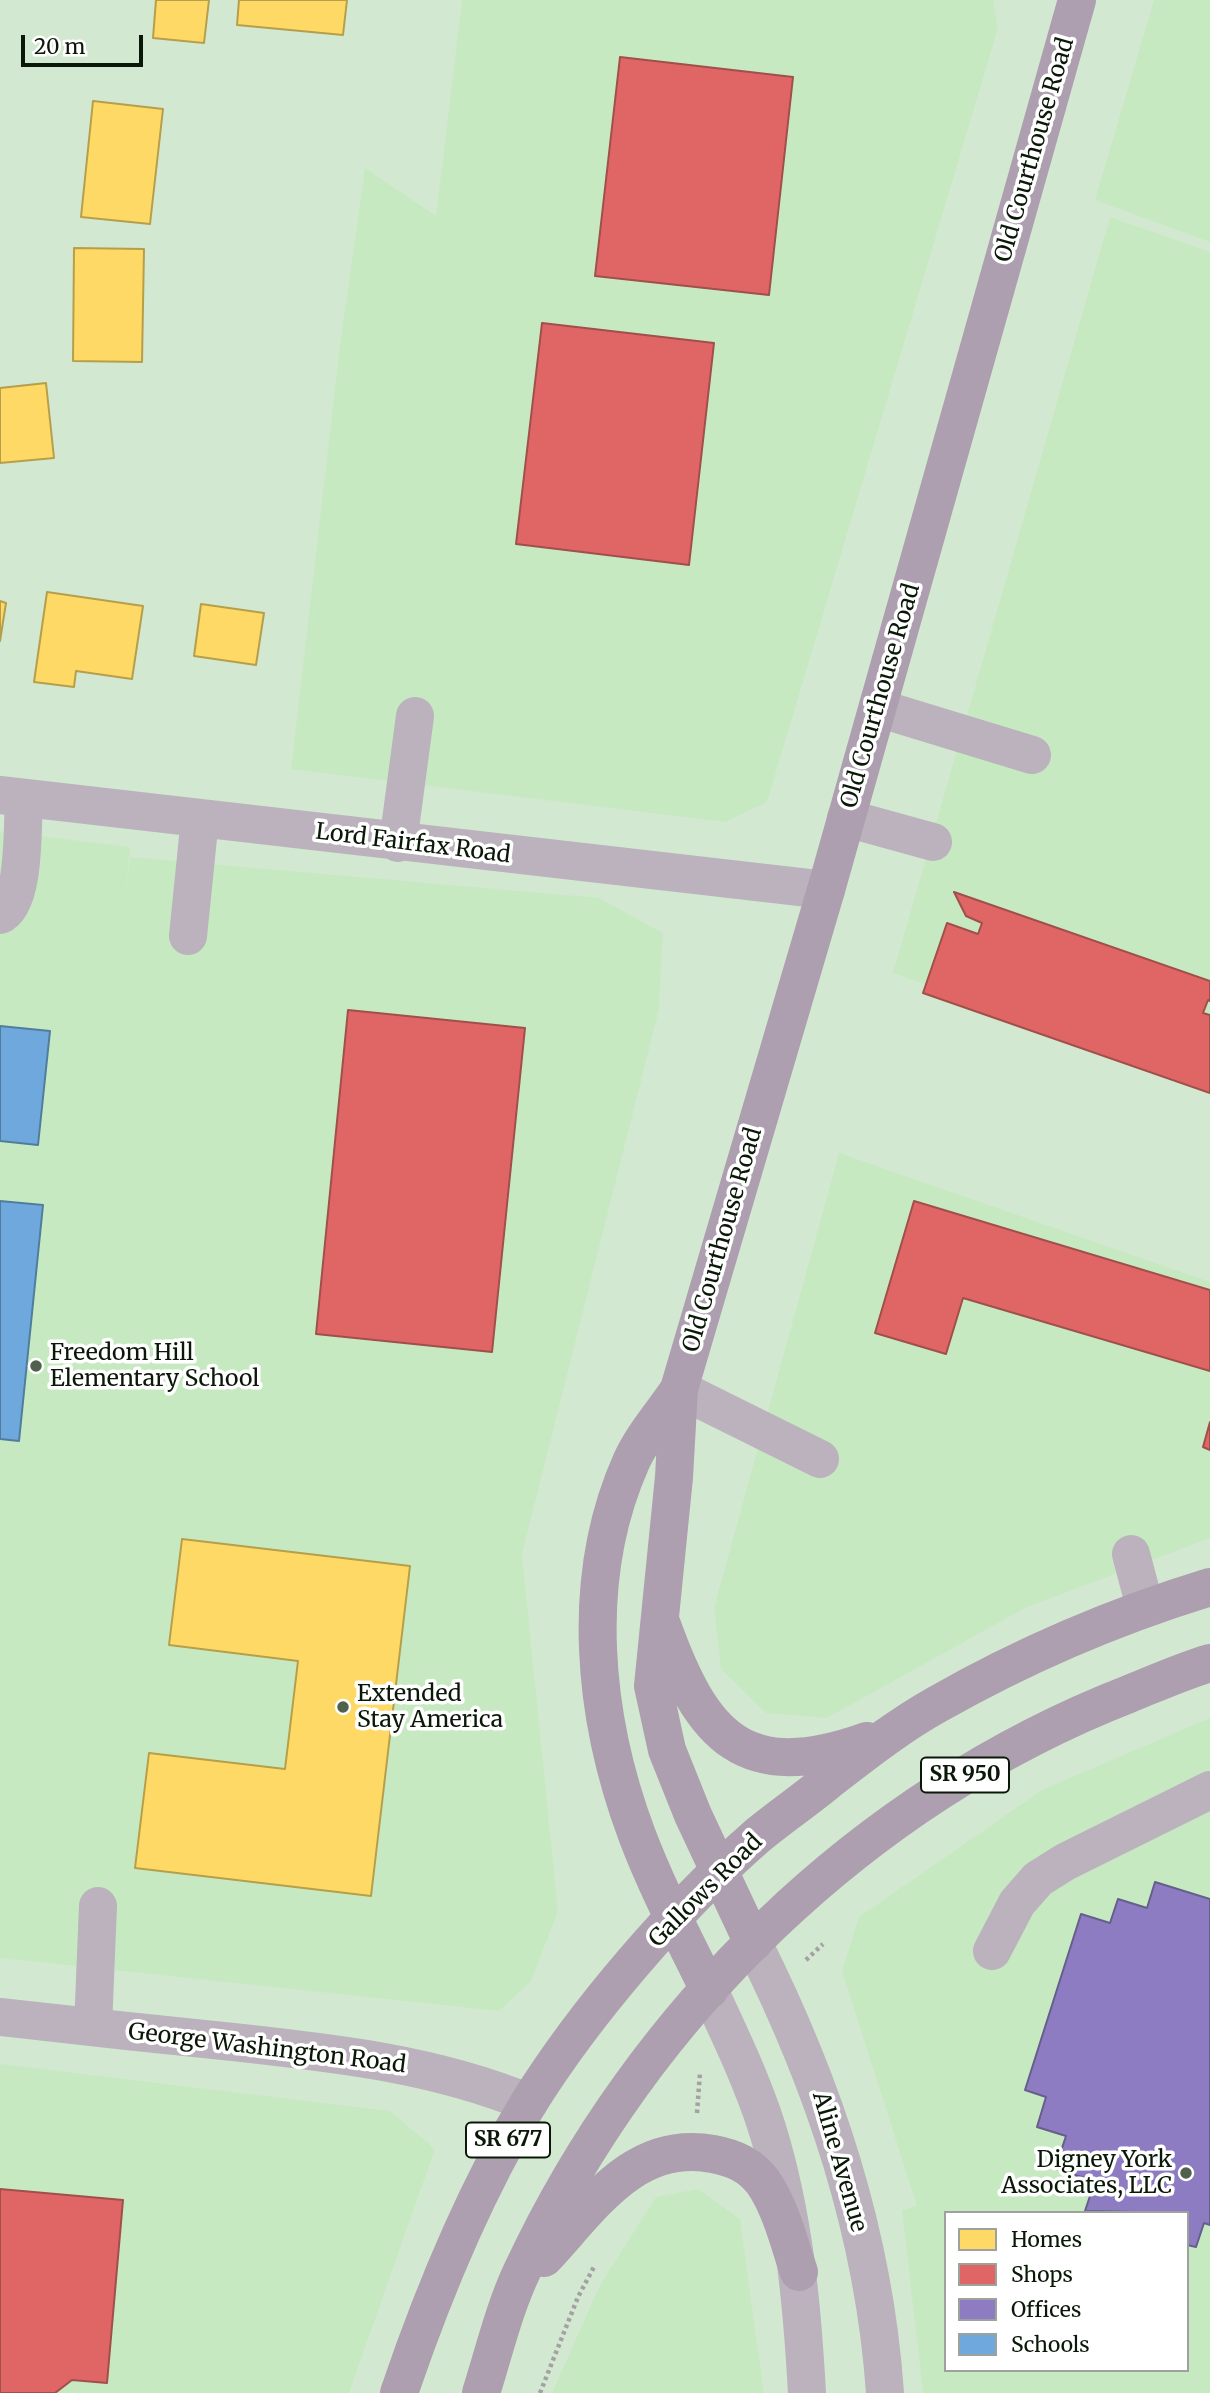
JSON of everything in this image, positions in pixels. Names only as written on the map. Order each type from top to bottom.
[{"type":"main road","name":"Old Courthouse Road","points":[[753,1943],[693,1815],[667,1750],[653,1686],[658,1613],[674,1476],[679,1390],[826,890],[1077,0]]},
{"type":"main road","name":"Old Courthouse Road","points":[[679,1390],[632,1460],[611,1520],[598,1588],[598,1644],[604,1712],[616,1766],[637,1835],[674,1920],[709,1990]]},
{"type":"main road","name":"Gallows Road","points":[[399,2393],[425,2316],[463,2226],[529,2103],[584,2024],[674,1920],[757,1836],[894,1731],[936,1705],[1052,1646],[1145,1607],[1210,1587]]},
{"type":"main road","points":[[658,1613],[678,1672],[694,1703],[716,1729],[742,1746],[767,1756],[799,1759],[832,1754],[894,1731]]},
{"type":"main road","name":"SR 950","points":[[753,1943],[855,1852],[921,1804],[999,1753],[1074,1715],[1210,1663]]},
{"type":"main road","name":"SR 677","points":[[481,2393],[514,2290],[565,2189],[599,2131],[658,2048],[753,1943]]},
{"type":"main road","points":[[514,2290],[613,2184],[634,2166],[659,2156],[692,2151],[743,2162],[762,2182],[777,2209],[799,2272]]},
{"type":"street","points":[[878,708],[1032,755]]},
{"type":"street","points":[[398,843],[415,716]]},
{"type":"street","points":[[0,915],[5,914],[18,895],[12,797]]},
{"type":"street","name":"Lord Fairfax Road","points":[[12,797],[826,890]]},
{"type":"street","points":[[188,936],[200,818]]},
{"type":"street","points":[[846,818],[933,842]]},
{"type":"street","points":[[679,1390],[821,1459]]},
{"type":"street","points":[[1131,1554],[1145,1607]]},
{"type":"street","points":[[992,1951],[1017,1903],[1038,1879],[1065,1862],[1210,1790]]},
{"type":"street","points":[[93,2027],[98,1906]]},
{"type":"street","name":"Aline Avenue","points":[[753,1943],[790,2017],[827,2108],[863,2242],[885,2393]]},
{"type":"street","points":[[709,1990],[766,2127],[786,2200],[799,2272],[807,2393]]},
{"type":"street","name":"George Washington Road","points":[[0,2017],[315,2051],[418,2068],[499,2091],[529,2103]]},
{"type":"path","points":[[696,2121],[701,2071]]},
{"type":"path","points":[[540,2393],[578,2297],[597,2260]]},
{"type":"shaded area","points":[[462,0],[993,0],[998,28],[767,802],[725,822],[291,769],[340,345],[365,168],[436,216]]},
{"type":"shaded area","points":[[1154,0],[1210,0],[1210,242],[1095,200]]},
{"type":"shaded area","points":[[1110,217],[1210,252],[1210,1083],[893,973]]},
{"type":"shaded area","points":[[0,831],[130,847],[125,901],[130,857],[599,898],[663,933],[659,1009],[522,1554],[558,1911],[531,1981],[499,2011],[0,1958]]},
{"type":"shaded area","points":[[839,1153],[1210,1282],[1210,1538],[1025,1608],[827,1718],[766,1713],[721,1669],[714,1608]]},
{"type":"shaded area","points":[[1210,1718],[1210,2393],[923,2393],[902,2210],[917,2206],[842,1971],[859,1917],[1042,1790]]},
{"type":"shaded area","points":[[0,2064],[390,2111],[435,2149],[349,2393],[0,2393]]},
{"type":"shaded area","points":[[698,2189],[740,2219],[764,2393],[552,2393],[600,2285],[656,2197]]},
{"type":"building: Homes","points":[[156,0],[209,0],[204,43],[153,38]]},
{"type":"building: Homes","points":[[239,0],[347,0],[343,35],[237,25]]},
{"type":"building: Homes","points":[[93,101],[163,109],[150,224],[81,217]]},
{"type":"building: Homes","points":[[74,248],[144,249],[142,362],[73,361]]},
{"type":"building: Homes","points":[[46,383],[54,458],[0,463],[0,388]]},
{"type":"building: Homes","points":[[47,592],[143,606],[132,679],[76,671],[74,687],[34,682]]},
{"type":"building: Homes","points":[[0,601],[6,603],[0,641]]},
{"type":"building: Homes","points":[[201,604],[264,613],[256,665],[194,656]]},
{"type":"building: Homes","name":"Extended Stay America","points":[[182,1539],[410,1566],[371,1896],[135,1868],[149,1753],[285,1769],[298,1661],[169,1645]]},
{"type":"building: Shops","points":[[620,57],[793,77],[769,295],[595,276]]},
{"type":"building: Shops","points":[[542,323],[714,343],[689,565],[516,544]]},
{"type":"building: Shops","points":[[954,892],[1210,981],[1210,1001],[1208,1000],[1203,1013],[1210,1015],[1210,1093],[923,993],[947,923],[978,934],[982,923],[966,916]]},
{"type":"building: Shops","points":[[348,1010],[525,1028],[492,1352],[316,1334]]},
{"type":"building: Shops","points":[[914,1201],[1210,1290],[1210,1371],[963,1298],[946,1354],[875,1333]]},
{"type":"building: Shops","points":[[1210,1422],[1210,1450],[1203,1447]]},
{"type":"building: Shops","points":[[0,2189],[123,2200],[107,2383],[72,2380],[55,2393],[0,2393]]},
{"type":"building: Offices","points":[[1155,1882],[1210,1899],[1210,2225],[1204,2223],[1196,2247],[1189,2245],[1189,2211],[1085,2211],[1095,2181],[1055,2169],[1066,2136],[1037,2127],[1046,2097],[1025,2090],[1081,1914],[1110,1923],[1118,1899],[1147,1908]]},
{"type":"building: Schools","points":[[0,1026],[50,1031],[38,1145],[0,1141]]},
{"type":"building: Schools","points":[[0,1201],[43,1205],[19,1441],[0,1439]]},
{"type":"place","name":"Freedom Hill Elementary School","points":[[36,1366]]},
{"type":"place","name":"Extended Stay America","points":[[343,1707]]},
{"type":"place","name":"Digney York Associates, LLC","points":[[1186,2173]]}]
